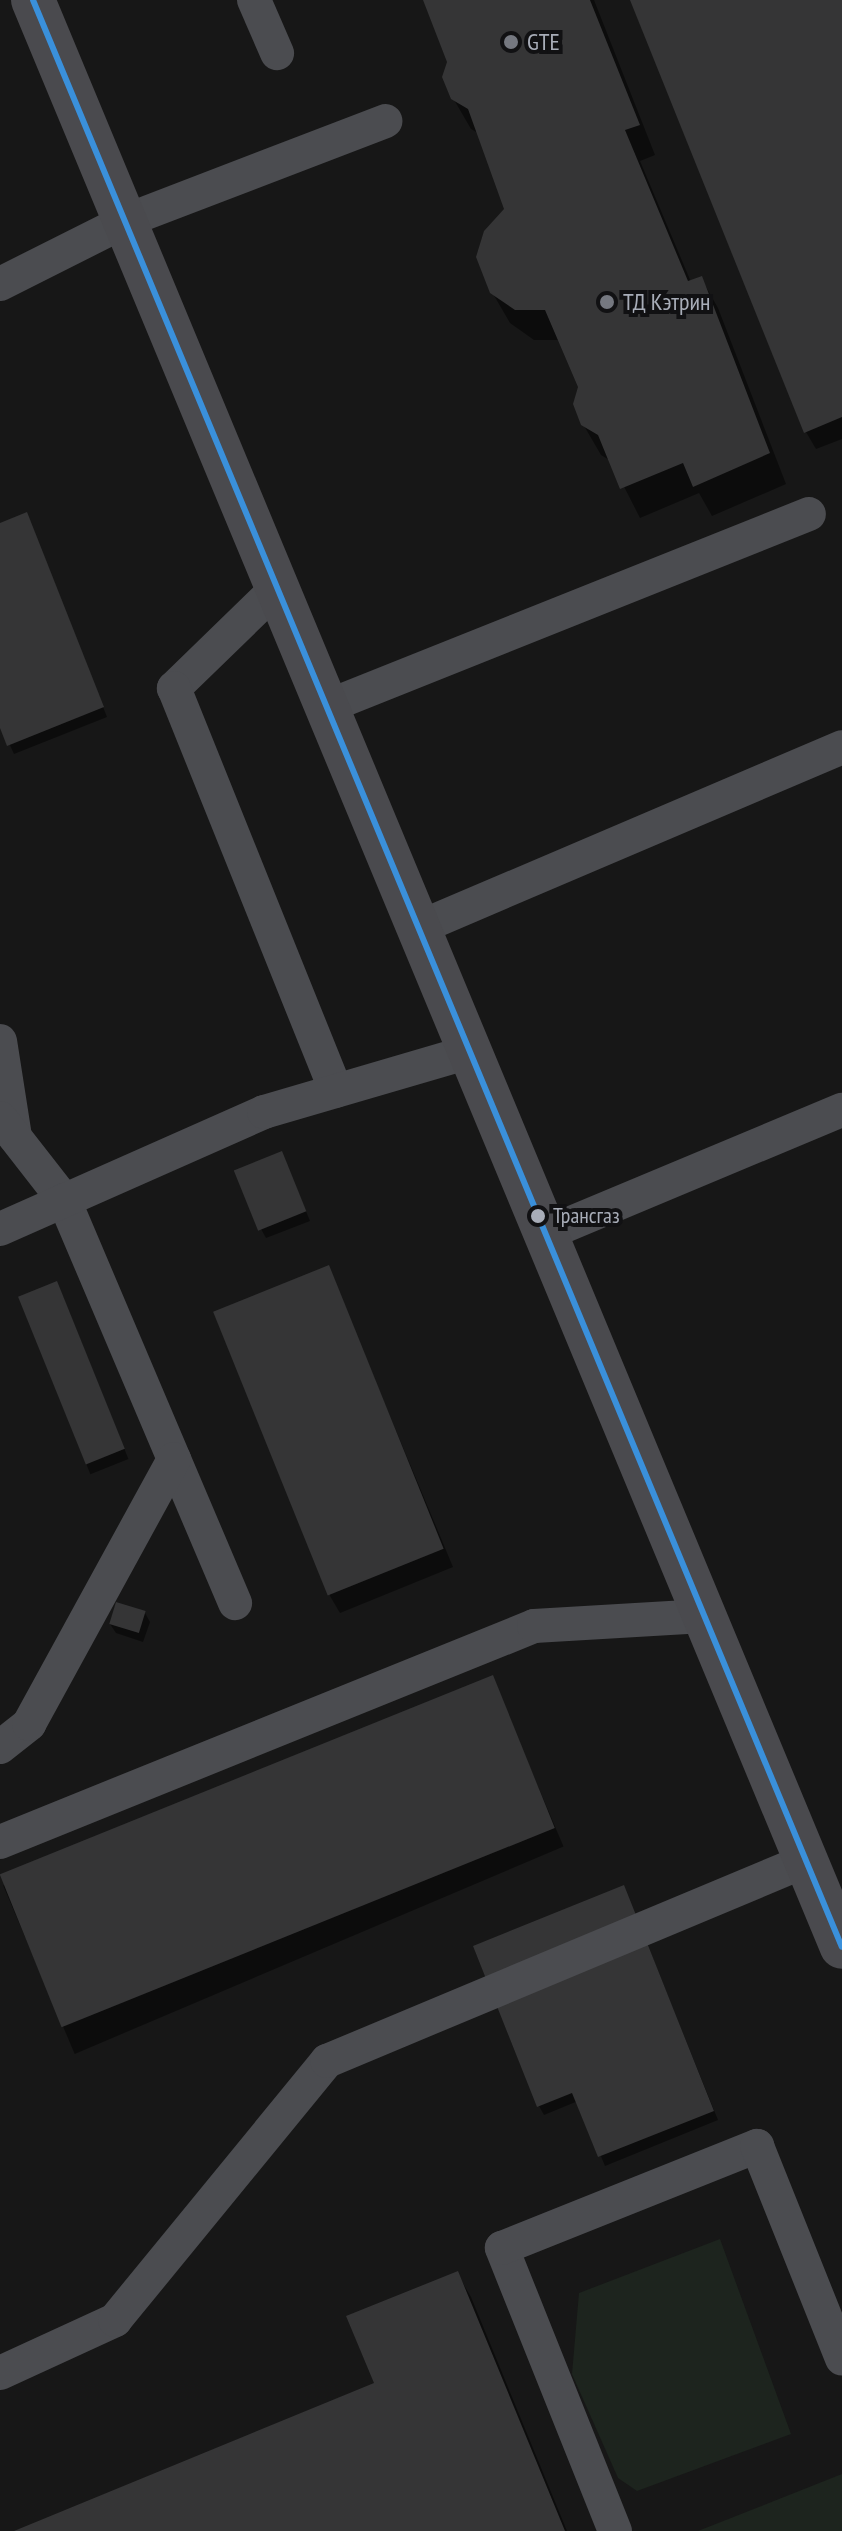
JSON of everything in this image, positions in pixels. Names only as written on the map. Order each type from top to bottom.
[{"type":"main road","points":[[33,0],[842,1947]]},
{"type":"lane","points":[[254,0],[277,53]]},
{"type":"lane","points":[[0,284],[125,221],[385,121]]},
{"type":"lane","points":[[326,707],[809,514]]},
{"type":"lane","points":[[277,588],[174,688],[336,1091]]},
{"type":"lane","points":[[418,928],[842,747]]},
{"type":"lane","points":[[0,1041],[7,1128],[64,1200],[235,1603]]},
{"type":"lane","points":[[0,1229],[264,1112],[469,1052]]},
{"type":"lane","points":[[545,1234],[842,1110]]},
{"type":"lane","points":[[0,1747],[29,1724],[174,1459]]},
{"type":"lane","points":[[0,1842],[534,1626],[704,1616]]},
{"type":"lane","points":[[0,2373],[115,2320],[327,2061],[805,1861]]},
{"type":"lane","points":[[615,2531],[502,2248],[757,2146],[842,2359]]},
{"type":"shaded area","points":[[720,2239],[791,2434],[637,2491],[618,2478],[572,2374],[579,2293]]},
{"type":"shaded area","points":[[842,2474],[842,2531],[698,2531]]},
{"type":"building","name":"ТД Кэтрин","points":[[423,0],[590,0],[640,125],[625,130],[688,281],[702,276],[770,453],[693,487],[683,463],[620,489],[598,435],[581,425],[573,404],[578,387],[545,310],[515,310],[490,293],[476,257],[484,231],[504,209],[468,109],[451,99],[442,77],[447,62]]},
{"type":"building","points":[[630,0],[842,0],[842,417],[804,433]]},
{"type":"building","points":[[27,512],[104,707],[7,746],[0,728],[0,523]]},
{"type":"building","points":[[282,1151],[306,1211],[258,1231],[234,1170]]},
{"type":"building","points":[[329,1265],[444,1549],[328,1596],[213,1312]]},
{"type":"building","points":[[57,1281],[125,1449],[86,1465],[18,1297]]},
{"type":"building","points":[[116,1602],[146,1611],[139,1633],[109,1624]]},
{"type":"building","points":[[493,1675],[555,1828],[62,2027],[0,1874]]},
{"type":"building","points":[[624,1885],[714,2111],[598,2157],[572,2093],[537,2107],[473,1946]]},
{"type":"building","points":[[458,2271],[565,2531],[14,2531],[374,2383],[346,2316]]},
{"type":"transit line","points":[[33,0],[842,1947]]},
{"type":"place","name":"GTE","points":[[511,42]]},
{"type":"place","name":"ТД Кэтрин","points":[[607,302]]},
{"type":"place","name":"Трансгаз","points":[[538,1216]]}]
